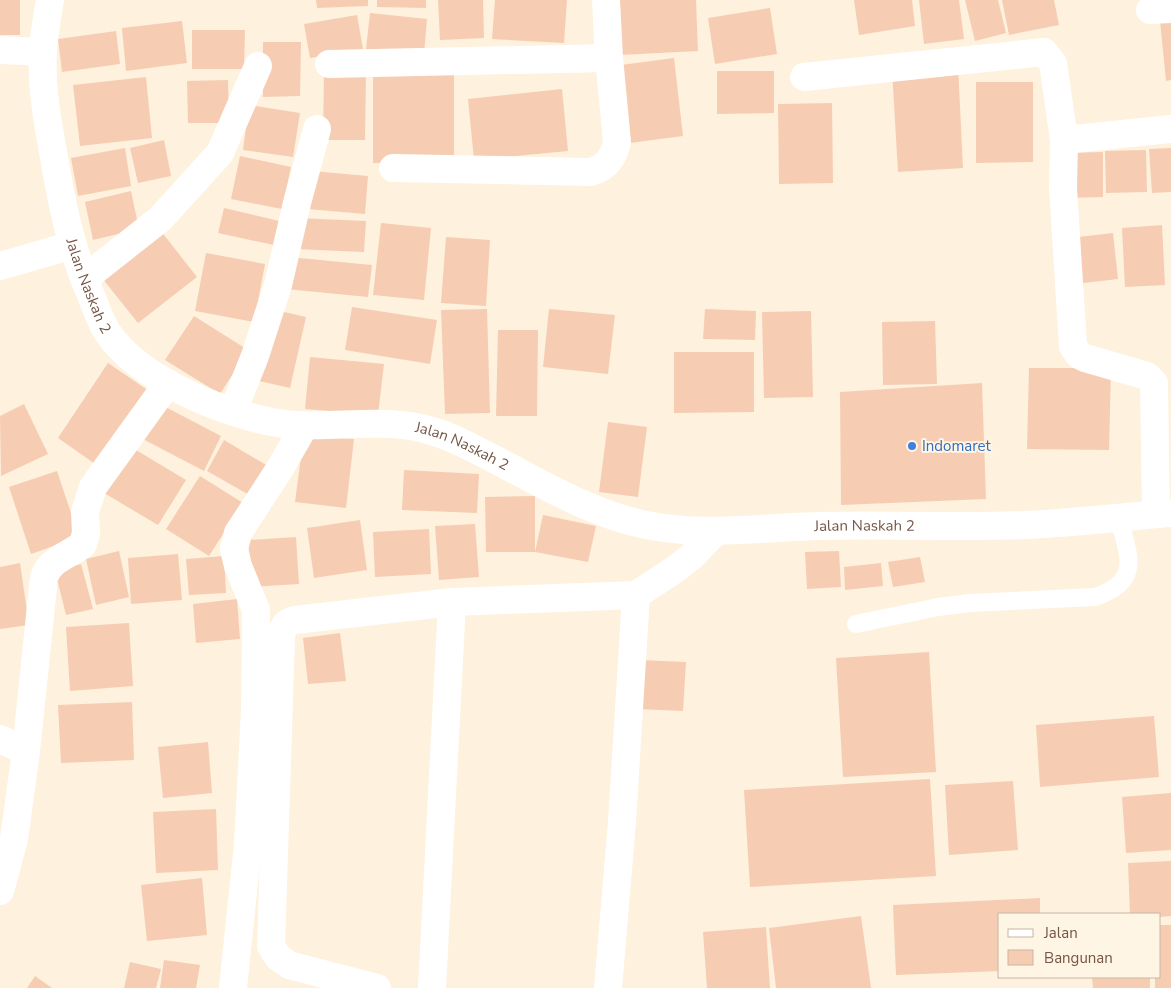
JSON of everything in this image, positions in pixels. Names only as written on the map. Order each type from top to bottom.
[{"type":"street","name":"Jalan Naskah 2","points":[[50,0],[43,52],[45,110],[61,201],[84,279],[108,333],[124,351],[168,383],[200,399],[271,422],[305,425],[387,423],[409,425],[434,431],[458,440],[574,500],[616,518],[648,526],[715,532],[817,526],[1024,525],[1164,513]]},
{"type":"street","points":[[393,168],[591,172],[609,162],[614,154],[617,142],[606,0]]},
{"type":"street","points":[[0,50],[43,52]]},
{"type":"street","points":[[804,77],[1044,52],[1053,62],[1064,140],[1063,188],[1073,346],[1079,355],[1085,358],[1147,376],[1154,383],[1164,513]]},
{"type":"street","points":[[329,64],[609,58]]},
{"type":"street","points":[[84,279],[160,218],[220,153],[258,66]]},
{"type":"street","points":[[1064,140],[1171,129]]},
{"type":"street","points":[[233,411],[255,356],[278,285],[296,203],[317,130]]},
{"type":"street","points":[[0,266],[73,245]]},
{"type":"street","points":[[0,891],[14,839],[26,751],[44,578],[47,569],[58,558],[83,544],[86,534],[85,512],[93,487],[168,383]]},
{"type":"street","points":[[233,988],[248,844],[255,710],[256,610],[238,566],[234,549],[238,533],[279,470],[305,425]]},
{"type":"street","points":[[377,988],[294,967],[283,962],[274,952],[272,946],[281,632],[284,626],[289,621],[295,620],[452,602],[636,595],[674,570],[715,532]]},
{"type":"street","points":[[608,988],[622,822],[636,595]]},
{"type":"street","points":[[432,988],[452,602]]},
{"type":"street","points":[[0,739],[26,751]]},
{"type":"lane","points":[[856,624],[946,606],[970,603],[1095,597],[1110,592],[1120,584],[1126,575],[1129,561],[1118,518]]},
{"type":"building","points":[[0,0],[20,0],[20,35],[0,35]]},
{"type":"building","points":[[316,0],[368,0],[368,6],[317,8]]},
{"type":"building","points":[[377,0],[426,0],[426,8],[377,7]]},
{"type":"building","points":[[438,0],[483,0],[484,38],[440,40]]},
{"type":"building","points":[[495,0],[567,0],[564,43],[492,39]]},
{"type":"building","points":[[618,0],[696,0],[698,51],[620,55]]},
{"type":"building","points":[[854,0],[912,0],[915,26],[859,35]]},
{"type":"building","points":[[919,0],[959,0],[964,39],[924,44]]},
{"type":"building","points":[[965,0],[998,0],[1006,33],[975,41]]},
{"type":"building","points":[[1002,0],[1054,0],[1059,25],[1009,35]]},
{"type":"building","points":[[770,8],[777,54],[715,64],[708,18]]},
{"type":"building","points":[[370,13],[427,19],[424,55],[366,49]]},
{"type":"building","points":[[357,15],[363,49],[310,58],[304,24]]},
{"type":"building","points":[[1171,19],[1171,80],[1166,81],[1160,21]]},
{"type":"building","points":[[182,21],[187,63],[126,71],[122,28]]},
{"type":"building","points":[[192,30],[245,30],[244,69],[192,69]]},
{"type":"building","points":[[116,31],[120,64],[62,72],[58,39]]},
{"type":"building","points":[[263,42],[301,42],[300,96],[263,97]]},
{"type":"building","points":[[674,58],[683,136],[630,143],[621,65]]},
{"type":"building","points":[[958,66],[963,168],[898,172],[892,70]]},
{"type":"building","points":[[324,71],[366,71],[365,140],[323,140]]},
{"type":"building","points":[[717,71],[774,71],[774,113],[717,114]]},
{"type":"building","points":[[454,74],[454,162],[373,163],[373,75]]},
{"type":"building","points":[[146,77],[152,138],[80,146],[73,85]]},
{"type":"building","points":[[228,80],[229,123],[188,123],[187,81]]},
{"type":"building","points":[[976,82],[1033,82],[1033,162],[976,163]]},
{"type":"building","points":[[562,89],[568,151],[474,160],[468,99]]},
{"type":"building","points":[[832,103],[833,183],[779,184],[778,104]]},
{"type":"building","points":[[249,105],[300,113],[293,157],[243,150]]},
{"type":"building","points":[[164,140],[171,176],[138,183],[130,148]]},
{"type":"building","points":[[125,148],[131,186],[78,196],[71,158]]},
{"type":"building","points":[[1171,148],[1171,192],[1152,193],[1149,149]]},
{"type":"building","points":[[1146,150],[1147,192],[1106,193],[1105,151]]},
{"type":"building","points":[[1103,152],[1103,197],[1066,198],[1065,153]]},
{"type":"building","points":[[240,156],[291,167],[282,209],[231,199]]},
{"type":"building","points":[[312,171],[368,176],[365,214],[308,209]]},
{"type":"building","points":[[131,191],[139,229],[93,240],[85,202]]},
{"type":"building","points":[[224,208],[279,221],[274,245],[218,233]]},
{"type":"building","points":[[297,218],[366,221],[364,252],[295,249]]},
{"type":"building","points":[[381,223],[431,228],[424,300],[373,295]]},
{"type":"building","points":[[1162,225],[1165,285],[1125,287],[1122,228]]},
{"type":"building","points":[[157,226],[197,277],[138,323],[98,273]]},
{"type":"building","points":[[1113,233],[1118,279],[1075,284],[1070,238]]},
{"type":"building","points":[[446,237],[490,240],[486,306],[441,303]]},
{"type":"building","points":[[206,253],[265,264],[254,322],[195,311]]},
{"type":"building","points":[[289,257],[372,265],[368,297],[286,289]]},
{"type":"building","points":[[352,307],[437,320],[430,364],[345,350]]},
{"type":"building","points":[[271,309],[306,317],[290,388],[255,380]]},
{"type":"building","points":[[487,309],[490,413],[445,414],[441,310]]},
{"type":"building","points":[[549,309],[615,315],[608,374],[543,367]]},
{"type":"building","points":[[705,309],[756,311],[755,340],[703,339]]},
{"type":"building","points":[[811,311],[813,397],[764,398],[762,312]]},
{"type":"building","points":[[194,316],[248,350],[220,394],[165,360]]},
{"type":"building","points":[[935,321],[937,384],[883,385],[882,322]]},
{"type":"building","points":[[498,330],[538,330],[537,416],[496,416]]},
{"type":"building","points":[[674,352],[754,352],[754,412],[674,413]]},
{"type":"building","points":[[310,357],[384,364],[378,415],[305,409]]},
{"type":"building","points":[[108,363],[149,391],[98,466],[58,438]]},
{"type":"building","points":[[1029,368],[1111,368],[1109,450],[1027,449]]},
{"type":"building","name":"Indomaret","points":[[982,383],[986,499],[841,505],[840,392]]},
{"type":"building","points":[[156,402],[221,436],[204,471],[139,437]]},
{"type":"building","points":[[24,404],[48,454],[1,476],[0,416]]},
{"type":"building","points":[[608,422],[647,427],[638,497],[599,492]]},
{"type":"building","points":[[304,434],[354,439],[346,508],[295,502]]},
{"type":"building","points":[[224,440],[268,466],[251,496],[207,471]]},
{"type":"building","points":[[126,444],[186,480],[158,525],[99,490]]},
{"type":"building","points":[[404,470],[479,474],[477,513],[402,510]]},
{"type":"building","points":[[57,471],[79,537],[31,554],[9,487]]},
{"type":"building","points":[[200,476],[243,503],[209,556],[166,529]]},
{"type":"building","points":[[535,496],[535,552],[486,552],[485,497]]},
{"type":"building","points":[[543,515],[596,526],[588,562],[535,552]]},
{"type":"building","points":[[360,520],[367,570],[314,578],[307,528]]},
{"type":"building","points":[[475,524],[479,577],[439,580],[435,526]]},
{"type":"building","points":[[429,529],[431,574],[375,577],[373,532]]},
{"type":"building","points":[[296,537],[299,584],[250,587],[248,540]]},
{"type":"building","points":[[119,551],[129,597],[96,605],[86,559]]},
{"type":"building","points":[[839,551],[841,587],[807,589],[805,552]]},
{"type":"building","points":[[178,554],[182,600],[131,604],[128,558]]},
{"type":"building","points":[[224,556],[226,593],[189,595],[186,559]]},
{"type":"building","points":[[920,557],[925,582],[893,587],[888,562]]},
{"type":"building","points":[[20,563],[29,625],[0,629],[0,567]]},
{"type":"building","points":[[881,563],[883,586],[845,590],[844,567]]},
{"type":"building","points":[[81,564],[93,609],[66,615],[55,571]]},
{"type":"building","points":[[237,599],[240,639],[196,643],[193,604]]},
{"type":"building","points":[[129,623],[133,686],[70,691],[66,627]]},
{"type":"building","points":[[340,633],[346,681],[308,684],[303,638]]},
{"type":"building","points":[[929,652],[936,772],[843,777],[836,658]]},
{"type":"building","points":[[639,660],[686,662],[683,711],[637,709]]},
{"type":"building","points":[[132,702],[134,760],[61,763],[58,705]]},
{"type":"building","points":[[1154,716],[1159,777],[1040,787],[1036,725]]},
{"type":"building","points":[[208,742],[212,793],[163,798],[158,747]]},
{"type":"building","points":[[930,779],[936,876],[750,887],[744,790]]},
{"type":"building","points":[[1013,781],[1018,850],[949,855],[945,785]]},
{"type":"building","points":[[1171,793],[1171,850],[1126,853],[1122,797]]},
{"type":"building","points":[[216,809],[218,870],[156,873],[153,812]]},
{"type":"building","points":[[1171,861],[1171,916],[1161,917],[1161,913],[1130,913],[1128,863]]},
{"type":"building","points":[[202,878],[207,935],[147,941],[141,885]]},
{"type":"building","points":[[1040,898],[1040,913],[998,913],[998,971],[896,975],[893,905]]},
{"type":"building","points":[[861,916],[871,988],[776,988],[769,928]]},
{"type":"building","points":[[1161,925],[1171,925],[1171,988],[1155,988],[1155,978],[1161,978]]},
{"type":"building","points":[[766,927],[770,988],[707,988],[703,932]]},
{"type":"building","points":[[164,960],[200,965],[196,988],[160,988]]},
{"type":"building","points":[[130,962],[161,969],[156,988],[124,988]]},
{"type":"building","points":[[35,976],[52,988],[27,988]]},
{"type":"building","points":[[1092,978],[1150,978],[1150,988],[1093,988]]},
{"type":"place","name":"Indomaret","points":[[912,446]]}]
